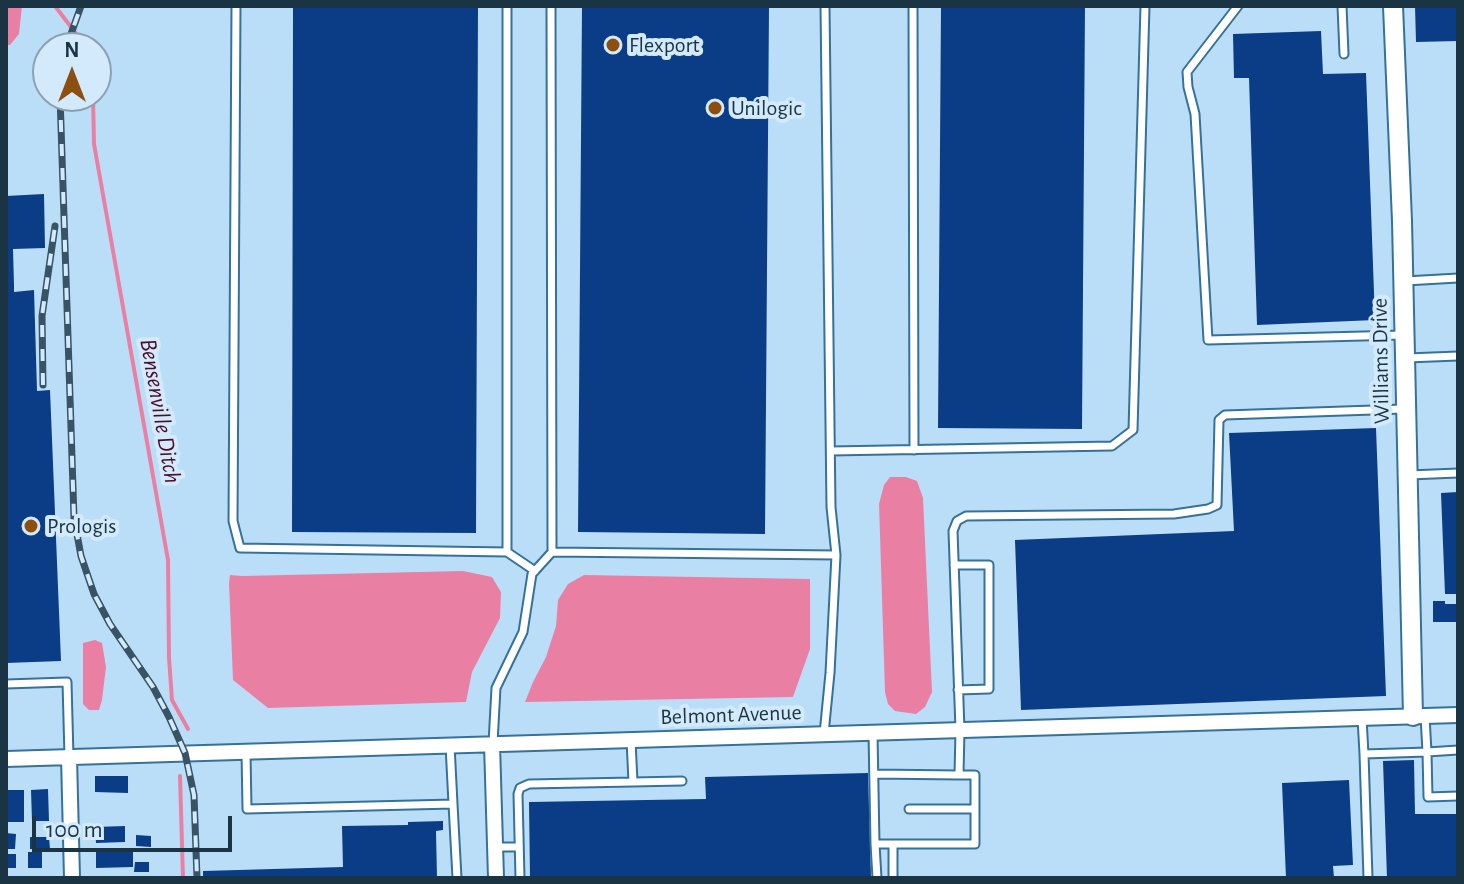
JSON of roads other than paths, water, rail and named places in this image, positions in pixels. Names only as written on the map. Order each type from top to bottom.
[{"type":"main road","name":"Williams Drive","points":[[1393,6],[1407,475],[1419,716]]},
{"type":"street","name":"Belmont Avenue","points":[[6,759],[1458,715]]},
{"type":"street","points":[[492,744],[496,878]]},
{"type":"street","points":[[69,757],[72,878]]},
{"type":"lane","points":[[236,6],[233,521],[240,548],[507,552],[535,571]]},
{"type":"lane","points":[[507,6],[507,552]]},
{"type":"lane","points":[[492,744],[496,688],[523,632],[532,574],[552,552],[551,6]]},
{"type":"lane","points":[[824,734],[836,555],[831,507],[825,6]]},
{"type":"lane","points":[[913,6],[914,450]]},
{"type":"lane","points":[[831,451],[1112,446],[1133,430],[1145,6]]},
{"type":"lane","points":[[1238,6],[1187,72],[1195,114],[1208,340],[1404,335]]},
{"type":"lane","points":[[1342,6],[1344,54]]},
{"type":"lane","points":[[1403,281],[1458,278]]},
{"type":"lane","points":[[1405,358],[1458,356]]},
{"type":"lane","points":[[959,775],[953,531],[957,521],[966,516],[1174,514],[1208,509],[1217,505],[1219,420],[1225,415],[1406,409]]},
{"type":"lane","points":[[1407,475],[1458,473]]},
{"type":"lane","points":[[552,552],[836,555]]},
{"type":"lane","points":[[954,565],[989,565],[989,689],[958,690]]},
{"type":"lane","points":[[6,684],[67,682],[69,757]]},
{"type":"lane","points":[[1419,716],[1427,752],[1428,797],[1458,796]]},
{"type":"lane","points":[[1362,718],[1368,878]]},
{"type":"lane","points":[[873,733],[877,878]]},
{"type":"lane","points":[[631,740],[633,782]]},
{"type":"lane","points":[[450,745],[457,878]]},
{"type":"lane","points":[[1364,754],[1458,750]]},
{"type":"lane","points":[[246,752],[247,809],[453,804]]},
{"type":"lane","points":[[874,774],[975,775],[975,844],[875,844]]},
{"type":"lane","points":[[520,878],[518,794],[524,785],[682,781]]},
{"type":"lane","points":[[909,809],[975,809]]},
{"type":"lane","points":[[893,844],[893,878]]},
{"type":"lane","points":[[495,847],[519,847]]},
{"type":"waterway","name":"Bensenville Ditch","points":[[55,6],[75,32]]},
{"type":"waterway","name":"Bensenville Ditch","points":[[93,112],[94,144],[168,560],[172,700],[188,729]]},
{"type":"waterway","name":"Bensenville Ditch","points":[[180,776],[183,878]]},
{"type":"railway","points":[[72,32],[81,6]]},
{"type":"railway","points":[[61,112],[74,518],[81,556],[94,594],[110,624],[153,687],[185,753],[194,795],[197,878]]},
{"type":"railway","points":[[43,385],[42,316],[55,226]]},
{"type":"place","name":"Flexport","points":[[613,45]]},
{"type":"place","name":"Unilogic","points":[[715,108]]},
{"type":"place","name":"Prologis","points":[[31,526]]}]
